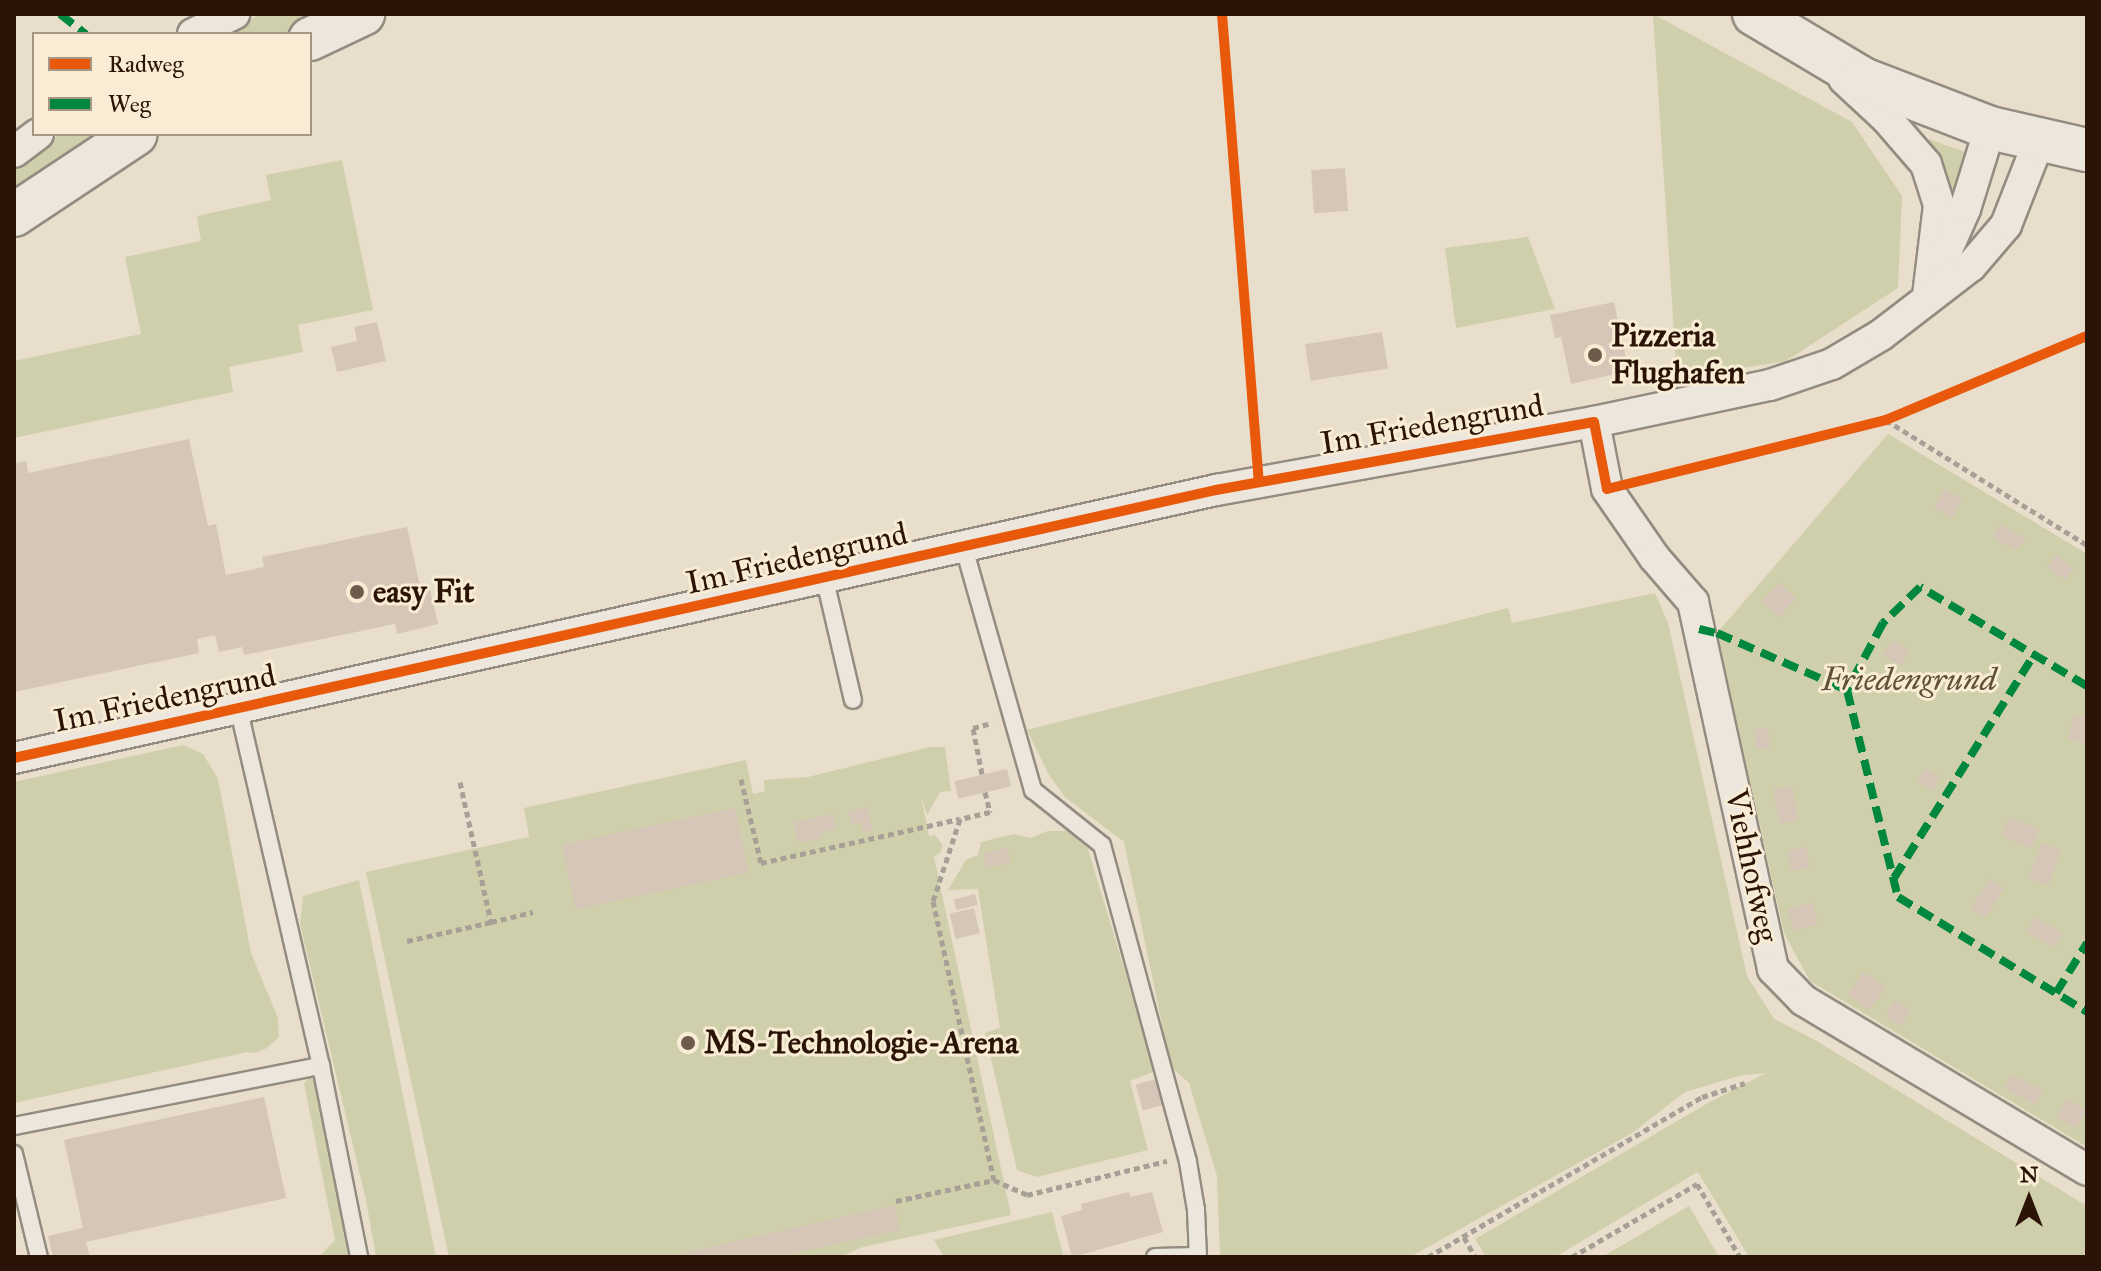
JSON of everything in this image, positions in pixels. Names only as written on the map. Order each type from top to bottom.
[{"type":"street","points":[[197,32],[234,14]]},
{"type":"street","points":[[312,38],[363,14]]},
{"type":"street","points":[[1754,14],[1863,79],[1990,128],[2087,150]]},
{"type":"street","points":[[1820,55],[1886,118],[1926,164],[1939,205],[1928,296]]},
{"type":"street","name":"Im Friedengrund","points":[[1928,296],[1965,209],[1990,128]]},
{"type":"street","points":[[14,152],[35,136]]},
{"type":"street","points":[[14,215],[133,136]]},
{"type":"street","name":"Im Friedengrund","points":[[14,758],[1259,482],[1594,422],[1770,385],[1832,364],[1881,335],[1971,266],[2006,225],[2039,141]]},
{"type":"street","name":"Viehhofweg","points":[[1594,422],[1607,489],[1654,557],[1693,602],[1773,969],[1803,1000],[2087,1170]]},
{"type":"lane","points":[[964,548],[1033,790],[1102,845],[1186,1156],[1196,1210],[1198,1257],[1155,1257]]},
{"type":"lane","points":[[825,580],[853,700]]},
{"type":"lane","points":[[239,710],[321,1066],[359,1257]]},
{"type":"lane","points":[[14,1126],[321,1066]]},
{"type":"lane","points":[[14,1154],[39,1257]]},
{"type":"path","points":[[1222,14],[1259,482]]},
{"type":"path","points":[[1886,420],[2087,545]]},
{"type":"path","points":[[982,774],[973,728],[1012,718]]},
{"type":"path","points":[[741,779],[761,863],[990,812],[985,792]]},
{"type":"path","points":[[460,782],[491,922]]},
{"type":"path","points":[[960,819],[933,901],[994,1180]]},
{"type":"path","points":[[407,941],[533,912]]},
{"type":"path","points":[[1428,1257],[1702,1097],[1745,1083]]},
{"type":"path","points":[[896,1201],[994,1180],[1027,1195],[1186,1156]]},
{"type":"path","points":[[1572,1257],[1697,1184],[1740,1257]]},
{"type":"path","points":[[1464,1237],[1475,1257]]},
{"type":"green space","points":[[261,14],[332,14],[297,32],[228,32]]},
{"type":"green space","points":[[1653,14],[1852,122],[1902,196],[1898,288],[1786,361],[1677,378]]},
{"type":"green space","points":[[57,136],[109,136],[14,201],[14,169]]},
{"type":"green space","points":[[1929,139],[1968,153],[1953,195],[1947,175]]},
{"type":"green space","points":[[342,160],[373,310],[298,325],[303,352],[229,367],[233,392],[14,438],[14,361],[141,334],[125,257],[201,241],[197,216],[271,200],[266,175]]},
{"type":"green space","points":[[1528,237],[1555,309],[1456,328],[1445,248]]},
{"type":"green space","name":"Friedengrund","points":[[1888,434],[2087,554],[2087,1147],[1810,981],[1784,933],[1717,633]]},
{"type":"green space","points":[[1655,593],[1668,623],[1747,976],[1774,1019],[1815,1040],[2087,1206],[2087,1257],[1749,1257],[1698,1172],[1555,1257],[1486,1257],[1475,1239],[1708,1103],[1766,1073],[1738,1076],[1685,1092],[1632,1133],[1410,1257],[1220,1257],[1217,1176],[1189,1083],[1171,1067],[1124,842],[1065,797],[1049,775],[1027,730],[1508,608],[1512,623]]},
{"type":"green space","points":[[183,745],[203,754],[218,779],[251,953],[278,1018],[279,1037],[267,1048],[255,1053],[247,1052],[14,1103],[14,782]]},
{"type":"green space","name":"MS-Technologie-Arena","points":[[930,747],[945,747],[951,791],[940,792],[927,815],[921,796],[929,836],[935,835],[943,845],[934,857],[1011,1215],[863,1247],[839,1257],[449,1257],[366,872],[529,837],[524,808],[746,760],[753,794],[765,791],[764,780],[808,777]]},
{"type":"green space","points":[[1048,831],[1068,831],[1088,849],[1155,1071],[1130,1081],[1148,1150],[1037,1177],[1017,1170],[985,1033],[1000,1028],[978,889],[948,890],[966,860],[978,855],[981,842],[1014,834],[1030,838]]},
{"type":"green space","points":[[359,880],[436,1257],[376,1257],[366,1200],[300,924],[303,896]]},
{"type":"green space","points":[[310,1077],[317,1082],[353,1257],[319,1257],[335,1240],[304,1083]]},
{"type":"green space","points":[[1689,1206],[1719,1257],[1602,1257]]},
{"type":"green space","points":[[1052,1212],[1063,1255],[944,1257],[934,1240]]},
{"type":"building","points":[[1345,168],[1348,211],[1314,213],[1311,170]]},
{"type":"building","name":"Pizzeria Flughafen","points":[[1614,302],[1629,371],[1571,384],[1561,337],[1555,338],[1550,315]]},
{"type":"building","points":[[377,322],[386,361],[337,372],[331,347],[357,341],[354,327]]},
{"type":"building","points":[[1382,332],[1388,369],[1311,381],[1305,344]]},
{"type":"building","points":[[189,439],[208,526],[216,524],[226,575],[264,567],[262,557],[407,527],[420,586],[429,585],[438,624],[397,634],[395,624],[244,655],[242,647],[219,652],[215,635],[197,639],[199,653],[14,692],[14,464],[26,461],[28,473]]},
{"type":"building","points":[[1944,489],[1963,499],[1953,517],[1934,508]]},
{"type":"building","points":[[2000,524],[2027,539],[2015,550],[1993,537]]},
{"type":"building","points":[[2056,555],[2074,568],[2065,580],[2047,567]]},
{"type":"building","points":[[1779,583],[1796,599],[1779,617],[1762,601]]},
{"type":"building","points":[[1892,640],[1910,651],[1901,666],[1883,655]]},
{"type":"building","points":[[2074,715],[2087,718],[2087,744],[2068,739]]},
{"type":"building","points":[[1768,728],[1770,748],[1756,749],[1754,729]]},
{"type":"building","points":[[1924,768],[1940,776],[1933,790],[1917,782]]},
{"type":"building","points":[[1007,769],[1011,787],[958,799],[954,781]]},
{"type":"building","points":[[1792,786],[1798,820],[1779,824],[1773,789]]},
{"type":"building","points":[[868,807],[872,830],[863,832],[861,822],[851,824],[848,812]]},
{"type":"building","points":[[735,808],[749,873],[576,909],[562,845]]},
{"type":"building","points":[[833,814],[836,829],[822,832],[823,838],[798,843],[793,822]]},
{"type":"building","points":[[2009,817],[2039,830],[2032,848],[2001,835]]},
{"type":"building","points":[[2041,843],[2061,850],[2048,886],[2029,879]]},
{"type":"building","points":[[1806,847],[1810,868],[1791,871],[1787,851]]},
{"type":"building","points":[[1008,848],[1011,863],[986,867],[983,853]]},
{"type":"building","points":[[1990,879],[2004,888],[1985,918],[1971,908]]},
{"type":"building","points":[[975,894],[978,905],[957,910],[954,900]]},
{"type":"building","points":[[1813,903],[1818,924],[1793,930],[1788,909]]},
{"type":"building","points":[[974,908],[980,933],[955,939],[950,914]]},
{"type":"building","points":[[2035,917],[2063,933],[2054,948],[2026,932]]},
{"type":"building","points":[[1863,972],[1885,987],[1870,1010],[1847,995]]},
{"type":"building","points":[[1895,1000],[1911,1010],[1901,1026],[1885,1016]]},
{"type":"building","points":[[2011,1074],[2043,1090],[2036,1105],[2004,1088]]},
{"type":"building","points":[[1156,1079],[1163,1105],[1143,1111],[1136,1084]]},
{"type":"building","points":[[264,1097],[286,1198],[86,1242],[90,1257],[53,1257],[48,1236],[83,1228],[64,1140]]},
{"type":"building","points":[[2067,1099],[2087,1111],[2076,1129],[2056,1117]]},
{"type":"building","points":[[1129,1192],[1130,1197],[1152,1192],[1163,1232],[1072,1257],[1061,1216],[1082,1210],[1081,1204]]},
{"type":"building","points":[[895,1205],[900,1230],[775,1257],[666,1257]]},
{"type":"marked path","points":[[60,14],[83,32]]},
{"type":"marked path","points":[[2087,686],[1920,587],[1883,623],[1847,690],[1898,897],[2087,1012]]},
{"type":"marked path","points":[[1699,629],[1717,633],[1847,690]]},
{"type":"marked path","points":[[1894,878],[2034,655]]},
{"type":"marked path","points":[[2056,993],[2087,943]]},
{"type":"cycle path","points":[[1222,14],[1259,482]]},
{"type":"cycle path","points":[[14,758],[1216,490],[1594,422],[1607,489],[1886,420],[2087,336]]},
{"type":"place","name":"Pizzeria Flughafen","points":[[1595,355]]},
{"type":"place","name":"easy Fit","points":[[357,592]]},
{"type":"place","name":"MS-Technologie-Arena","points":[[688,1043]]}]
